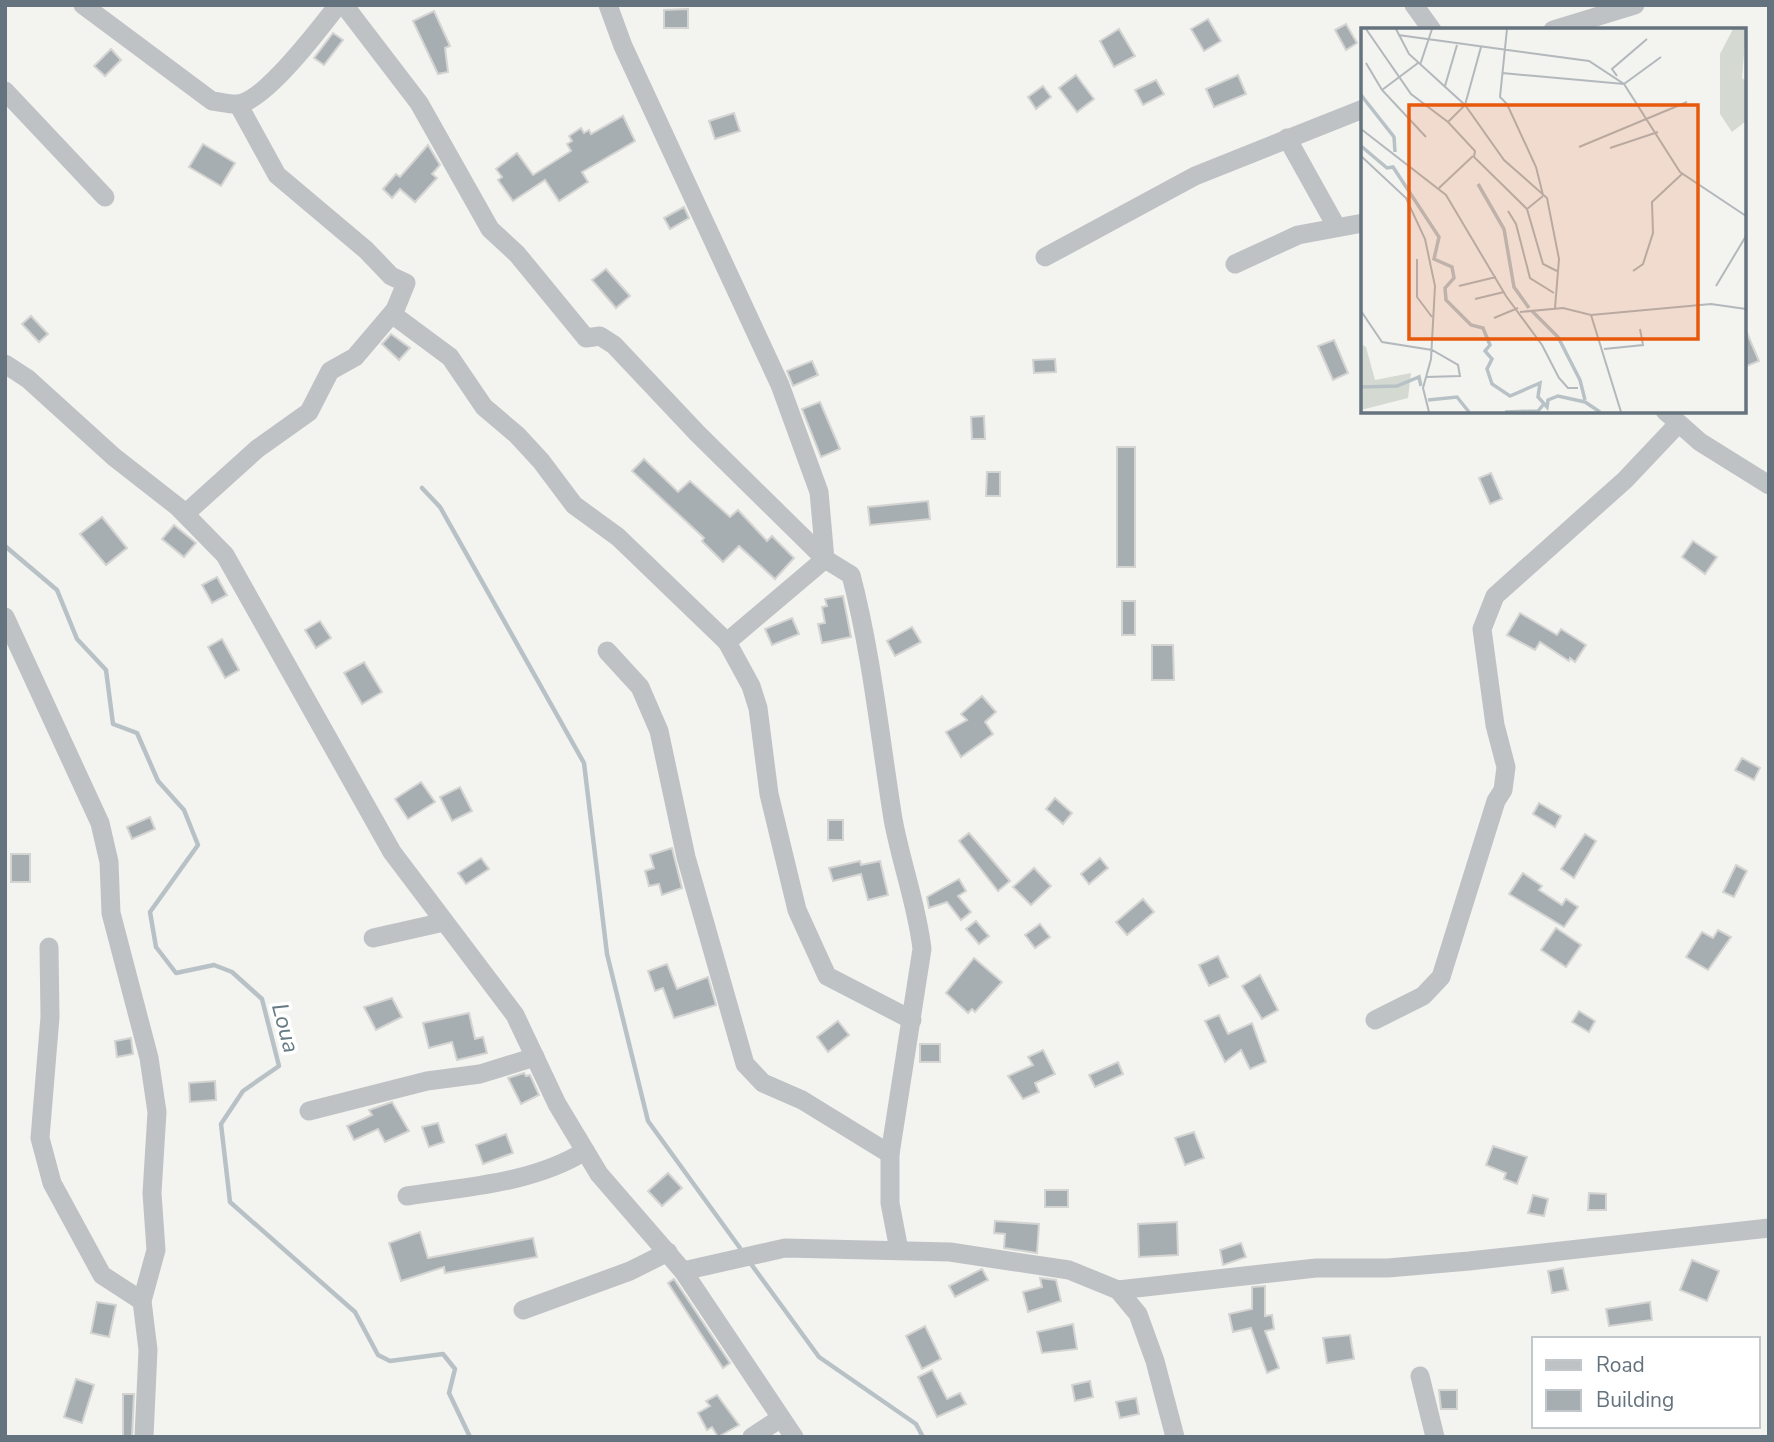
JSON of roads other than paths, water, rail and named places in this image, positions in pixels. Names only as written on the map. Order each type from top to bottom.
[{"type":"street","points":[[83,5],[212,101],[238,104],[261,92],[301,51],[338,5]]},
{"type":"street","points":[[344,5],[419,103],[490,229],[517,254],[586,338],[600,336],[614,345],[698,434],[825,559],[851,575],[863,620],[894,822],[921,940],[912,1020],[896,1101],[890,1154],[890,1203],[899,1250]]},
{"type":"street","points":[[608,5],[623,46],[780,385],[819,492],[825,559]]},
{"type":"street","points":[[1414,5],[1431,28]]},
{"type":"street","points":[[1560,28],[1635,5]]},
{"type":"street","points":[[5,91],[105,197]]},
{"type":"street","points":[[185,514],[257,449],[309,412],[330,371],[355,357],[395,310],[406,283],[391,276],[366,250],[276,175],[238,104]]},
{"type":"street","points":[[1045,257],[1195,176],[1361,109]]},
{"type":"street","points":[[1287,138],[1336,226]]},
{"type":"street","points":[[1235,264],[1298,235],[1361,223]]},
{"type":"street","points":[[395,310],[396,317],[407,327],[450,357],[484,407],[541,461],[574,505],[618,537],[727,642],[751,686],[758,708],[769,794],[797,910],[827,976],[912,1020]]},
{"type":"street","points":[[5,364],[28,379],[114,457],[185,514],[225,555],[392,852],[515,1015],[599,1174],[683,1271],[794,1437]]},
{"type":"street","points":[[1376,1020],[1423,996],[1441,978],[1496,801],[1503,790],[1506,767],[1495,725],[1482,629],[1495,596],[1625,480],[1671,417],[1700,442],[1769,485]]},
{"type":"street","points":[[727,642],[825,559]]},
{"type":"street","points":[[5,617],[100,822],[110,862],[111,913],[149,1058],[157,1112],[152,1193],[156,1250],[142,1301],[148,1350],[144,1437]]},
{"type":"street","points":[[607,651],[640,687],[659,731],[686,857],[745,1064],[763,1083],[802,1100],[890,1154]]},
{"type":"street","points":[[373,938],[444,922]]},
{"type":"street","points":[[48,947],[50,1017],[40,1138],[52,1183],[102,1275],[142,1301]]},
{"type":"street","points":[[309,1111],[427,1081],[481,1074],[535,1057]]},
{"type":"street","points":[[407,1196],[528,1175],[563,1165],[585,1151]]},
{"type":"street","points":[[1118,1290],[1316,1268],[1388,1268],[1469,1261],[1769,1228]]},
{"type":"street","points":[[683,1271],[785,1248],[950,1252],[1069,1270],[1118,1290],[1138,1314],[1175,1437]]},
{"type":"street","points":[[523,1310],[630,1271],[668,1252]]},
{"type":"street","points":[[1420,1376],[1435,1437]]},
{"type":"street","points":[[752,1437],[781,1418]]},
{"type":"waterway","points":[[422,488],[440,507],[584,763],[607,954],[648,1121],[740,1248]]},
{"type":"waterway","name":"Loua","points":[[5,546],[57,590],[77,639],[106,670],[113,724],[137,733],[158,781],[184,810],[198,845],[150,912],[156,947],[176,973],[214,965],[232,972],[262,999],[279,1066],[243,1091],[221,1124],[230,1202],[355,1312],[378,1355],[390,1361],[443,1354],[455,1369],[449,1393],[470,1437]]},
{"type":"waterway","points":[[751,1264],[819,1357],[916,1424],[923,1437]]}]
